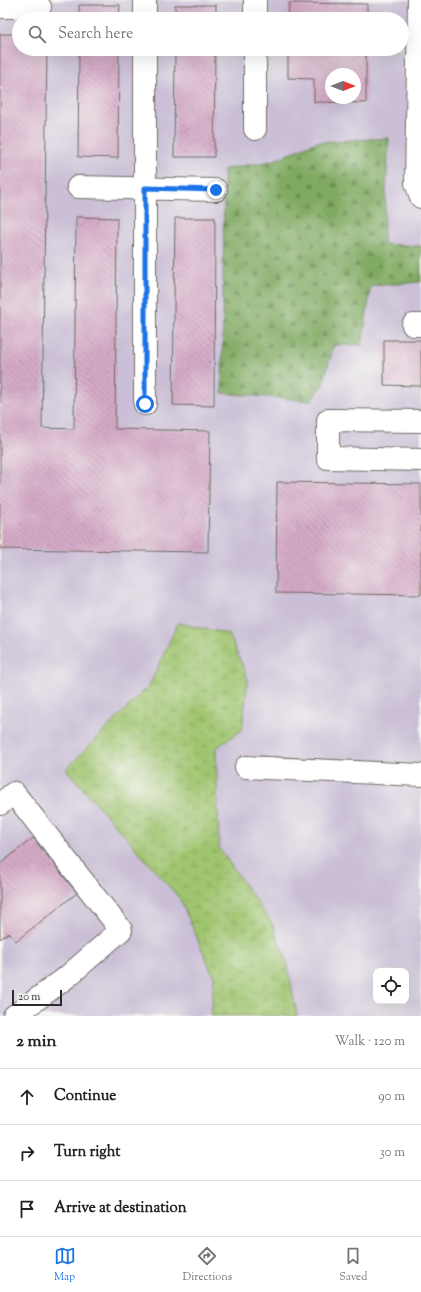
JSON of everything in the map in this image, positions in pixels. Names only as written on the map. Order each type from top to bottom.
[{"type":"lane","points":[[145,0],[145,12]]},
{"type":"lane","points":[[256,0],[256,12]]},
{"type":"lane","points":[[419,0],[416,183],[421,197]]},
{"type":"lane","points":[[0,7],[40,7]]},
{"type":"lane","points":[[145,56],[145,404]]},
{"type":"lane","points":[[255,56],[255,129]]},
{"type":"lane","points":[[78,187],[216,190]]},
{"type":"lane","points":[[421,421],[328,420],[328,458],[421,460]]},
{"type":"lane","points":[[246,767],[421,775]]},
{"type":"lane","points":[[0,804],[14,793],[121,930],[67,977],[14,1016]]},
{"type":"shaded area","points":[[0,0],[421,0],[421,1016],[0,1016]]},
{"type":"green space","points":[[389,138],[383,244],[421,246],[421,282],[371,286],[362,345],[334,345],[323,384],[311,401],[222,393],[224,169],[272,161],[316,142]]},
{"type":"green space","points":[[178,623],[229,634],[248,679],[242,730],[216,748],[219,848],[272,924],[287,962],[297,1016],[211,1016],[214,977],[180,899],[66,769],[149,686]]},
{"type":"building","points":[[289,3],[367,4],[367,12],[288,12]]},
{"type":"building","points":[[79,5],[120,5],[120,12],[79,12]]},
{"type":"building","points":[[175,5],[216,5],[216,12],[175,12]]},
{"type":"building","points":[[0,34],[12,34],[12,56],[47,56],[42,428],[74,429],[76,217],[117,218],[115,429],[210,431],[208,552],[0,549]]},
{"type":"building","points":[[79,56],[119,56],[118,158],[78,157]]},
{"type":"building","points":[[175,56],[215,56],[214,157],[174,157]]},
{"type":"building","points":[[288,56],[366,56],[366,103],[361,103],[361,68],[325,68],[325,102],[314,102],[314,79],[288,78]]},
{"type":"building","points":[[175,218],[215,218],[214,406],[173,405]]},
{"type":"building","points":[[384,340],[421,340],[421,386],[384,385]]},
{"type":"building","points":[[277,482],[421,484],[421,595],[276,593]]},
{"type":"building","points":[[33,838],[77,893],[16,941],[9,933],[0,939],[0,864]]},
{"type":"route","points":[[145,404],[145,188],[216,190]]}]
